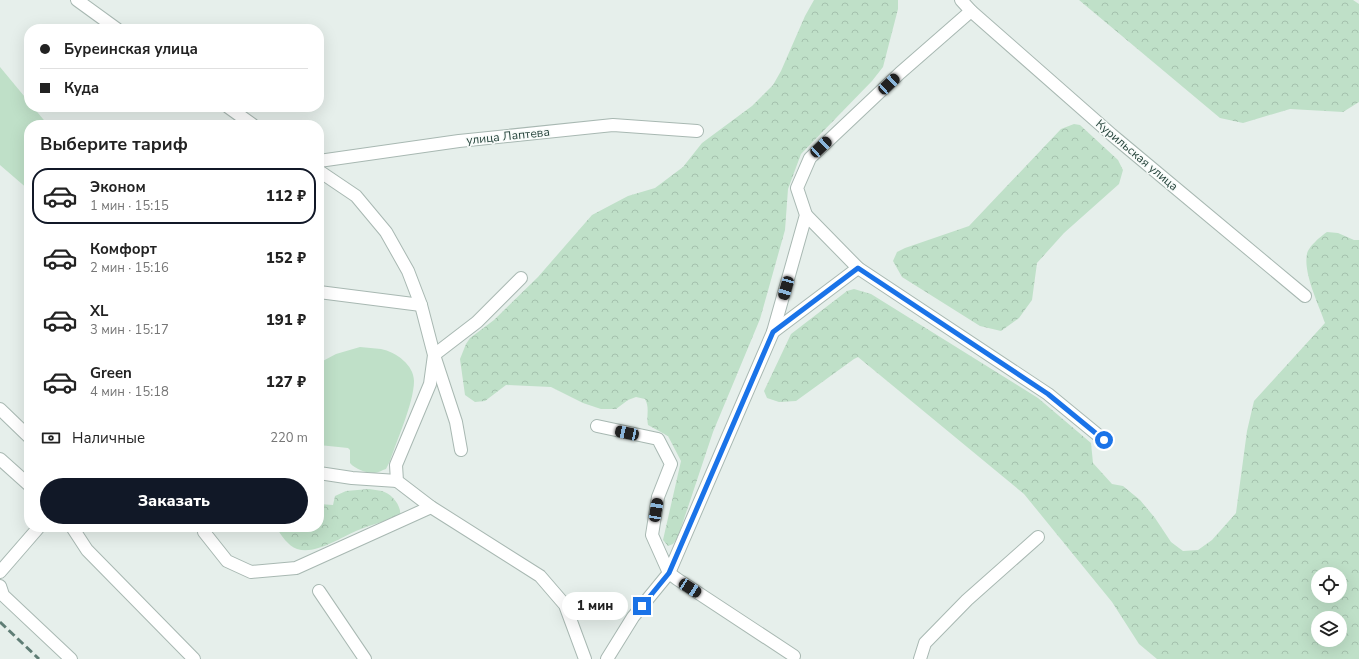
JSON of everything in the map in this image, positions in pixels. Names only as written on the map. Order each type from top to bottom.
[{"type":"street","points":[[77,0],[111,24]]},
{"type":"street","name":"Курильская улица","points":[[961,0],[971,11],[1112,135],[1306,296]]},
{"type":"street","points":[[971,11],[900,73],[810,158],[797,188],[806,215],[858,268],[1048,394],[1104,440]]},
{"type":"street","points":[[235,112],[246,120]]},
{"type":"street","name":"улица Лаптева","points":[[324,160],[459,141],[613,125],[697,131]]},
{"type":"street","points":[[324,174],[356,196],[386,232],[408,271],[421,305],[434,355],[456,422],[461,450]]},
{"type":"street","points":[[607,659],[633,617],[669,573],[773,332],[806,215]]},
{"type":"street","points":[[773,332],[858,268]]},
{"type":"street","points":[[397,481],[396,465],[430,384],[434,355],[477,322],[521,278]]},
{"type":"street","points":[[324,293],[421,305]]},
{"type":"street","points":[[0,408],[24,432]]},
{"type":"street","points":[[597,426],[658,440],[671,464],[658,497],[652,535],[669,573],[794,656]]},
{"type":"street","points":[[0,459],[24,481]]},
{"type":"street","points":[[324,474],[352,478],[397,481],[431,507],[540,576],[565,605],[585,659]]},
{"type":"street","points":[[204,532],[226,561],[251,572],[296,568],[339,550],[431,507]]},
{"type":"street","points":[[0,572],[35,532]]},
{"type":"street","points":[[75,532],[87,550],[194,659]]},
{"type":"street","points":[[920,659],[925,643],[967,600],[1038,537]]},
{"type":"street","points":[[0,586],[3,595],[71,659]]},
{"type":"street","points":[[318,591],[365,659]]},
{"type":"green space","points":[[814,0],[898,0],[898,9],[883,67],[872,81],[801,154],[788,189],[785,230],[760,319],[713,432],[678,537],[673,544],[668,546],[663,540],[681,461],[668,436],[648,425],[645,399],[636,397],[628,400],[616,409],[601,409],[583,403],[551,387],[506,385],[485,401],[475,402],[465,395],[460,359],[470,338],[494,320],[538,277],[592,215],[628,196],[655,188],[683,167],[702,143],[752,106],[773,85]]},
{"type":"green space","points":[[1079,0],[1353,0],[1359,4],[1359,102],[1343,112],[1290,109],[1243,123],[1220,118]]},
{"type":"green space","points":[[0,67],[24,96],[24,112],[37,112],[44,120],[24,120],[24,186],[0,165]]},
{"type":"green space","points":[[1074,124],[1080,125],[1118,160],[1123,170],[1119,184],[1064,233],[1037,263],[1032,300],[1019,318],[1001,331],[980,326],[902,277],[893,261],[897,252],[969,226],[1061,129]]},
{"type":"green space","points":[[1327,232],[1338,233],[1354,240],[1359,240],[1359,659],[1157,659],[1139,644],[1112,602],[1024,494],[858,357],[796,401],[779,402],[767,398],[764,391],[791,334],[847,291],[854,289],[871,294],[1038,398],[1091,443],[1093,463],[1112,484],[1123,486],[1140,500],[1155,518],[1171,542],[1183,551],[1198,550],[1212,540],[1236,513],[1247,431],[1254,401],[1325,323],[1309,279],[1306,262],[1308,251],[1315,242]]},
{"type":"green space","points":[[360,347],[381,349],[398,356],[403,360],[408,365],[413,375],[414,381],[411,399],[390,461],[386,469],[376,473],[358,469],[352,465],[350,463],[350,450],[348,448],[324,446],[324,360],[336,354]]},
{"type":"green space","points":[[369,489],[382,491],[396,501],[400,516],[361,529],[327,545],[312,550],[294,548],[285,540],[279,532],[324,532],[324,504],[333,505],[335,496],[346,491]]},
{"type":"railway","points":[[0,622],[39,659]]},
{"type":"route","points":[[642,606],[669,573],[773,332],[858,268],[1048,394],[1104,440]]}]
